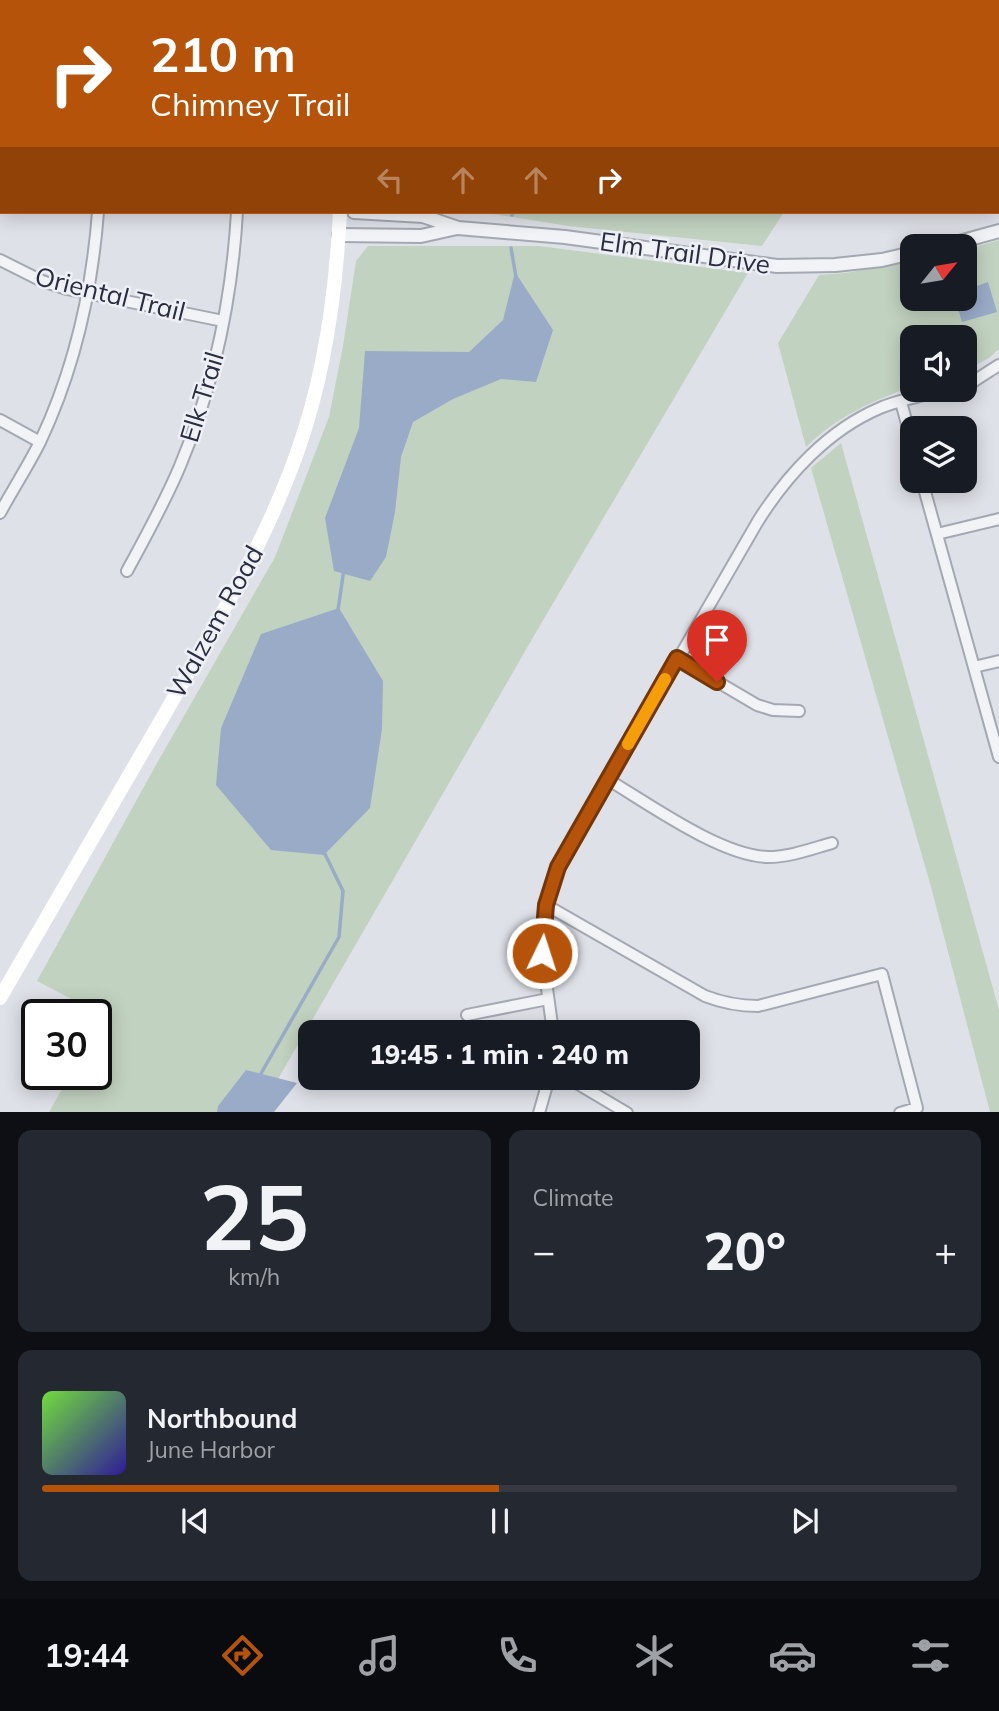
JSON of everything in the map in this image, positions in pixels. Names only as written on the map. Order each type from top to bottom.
[{"type":"main road","name":"Walzem Road","points":[[0,998],[218,621],[267,528],[298,450],[322,364],[336,276],[340,214]]},
{"type":"street","points":[[0,513],[40,442],[64,384],[83,320],[95,254],[98,214]]},
{"type":"street","name":"Elk Trail","points":[[127,571],[162,505],[193,433],[216,358],[231,285],[237,214]]},
{"type":"street","name":"Elm Trail Drive","points":[[388,214],[423,216],[458,228],[565,237],[776,266],[835,265],[900,256]]},
{"type":"street","name":"Elm Trail Drive","points":[[339,235],[421,236],[458,228]]},
{"type":"street","points":[[977,237],[999,231]]},
{"type":"street","name":"Oriental Trail","points":[[0,261],[43,281],[223,321]]},
{"type":"street","points":[[977,379],[999,365]]},
{"type":"street","points":[[551,1020],[542,953],[550,887],[562,857],[677,658],[758,520],[786,481],[806,459],[854,422],[880,408],[901,402],[905,416]]},
{"type":"street","points":[[0,420],[40,442]]},
{"type":"street","points":[[925,493],[999,757]]},
{"type":"street","points":[[937,534],[999,519]]},
{"type":"street","points":[[677,658],[757,705],[773,710],[799,711]]},
{"type":"street","points":[[974,667],[999,661]]},
{"type":"street","points":[[607,779],[734,851],[757,856],[780,856],[831,843]]},
{"type":"street","points":[[546,905],[705,996],[722,1003],[758,1006],[881,974],[917,1108],[900,1112]]},
{"type":"street","points":[[467,1015],[548,999]]},
{"type":"street","points":[[539,1112],[545,1090]]},
{"type":"street","points":[[589,1090],[627,1112]]},
{"type":"green space","points":[[493,214],[783,214],[762,246],[568,226]]},
{"type":"green space","points":[[999,240],[999,349],[977,364],[977,325],[900,325],[900,391],[856,411],[830,427],[806,447],[778,343],[819,275],[900,264],[900,312],[976,312],[977,246]]},
{"type":"green space","points":[[368,246],[539,246],[748,273],[312,1020],[298,1020],[298,1044],[259,1112],[49,1112],[61,1090],[112,1090],[112,999],[71,999],[37,981],[275,557],[329,417],[356,261]]},
{"type":"green space","points":[[841,443],[999,1010],[999,1112],[990,1112],[931,887],[811,468]]},
{"type":"water","points":[[515,272],[553,330],[536,382],[501,379],[453,399],[413,422],[401,457],[395,512],[386,557],[370,581],[334,571],[325,518],[359,428],[365,351],[469,352],[503,320]]},
{"type":"water","points":[[988,282],[997,312],[962,322],[959,312],[977,311],[977,286]]},
{"type":"water","points":[[339,608],[383,681],[382,729],[370,808],[324,855],[271,850],[216,785],[221,728],[261,634]]},
{"type":"water","points":[[246,1070],[297,1083],[274,1112],[217,1112],[218,1106]]},
{"type":"waterway","points":[[511,248],[516,277]]},
{"type":"waterway","points":[[338,610],[344,569]]},
{"type":"waterway","points":[[259,1077],[339,937],[343,891],[324,852]]},
{"type":"slow traffic","points":[[628,744],[665,679]]},
{"type":"route","points":[[542,953],[546,905],[558,867],[677,658],[717,682]]}]
